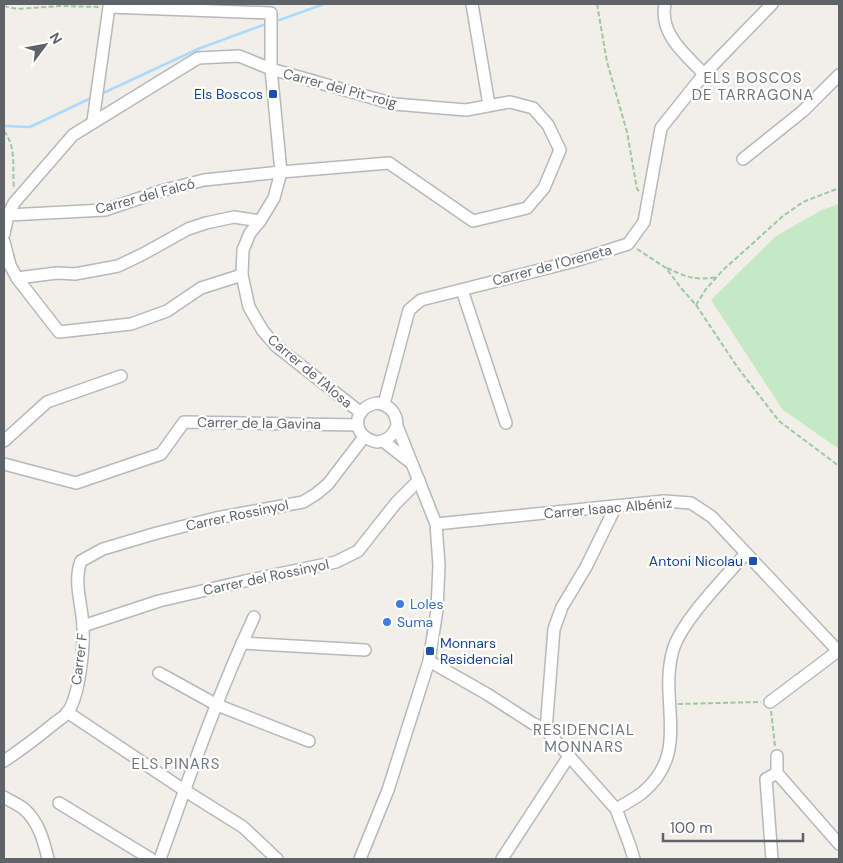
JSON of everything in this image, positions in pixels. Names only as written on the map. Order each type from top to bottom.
[{"type":"street","points":[[472,4],[490,105]]},
{"type":"street","points":[[665,4],[663,15],[674,43],[704,74]]},
{"type":"street","name":"Carrer de l'Oreneta","points":[[384,404],[409,310],[421,300],[575,261],[628,244],[644,222],[661,128],[704,74],[772,4]]},
{"type":"street","points":[[93,121],[108,7]]},
{"type":"street","name":"Carrer de l'Alosa","points":[[108,7],[271,15],[270,69],[281,172],[274,198],[250,233],[243,250],[242,276],[250,307],[263,331],[276,346],[360,412]]},
{"type":"street","name":"Carrer del Pit-roig","points":[[4,234],[8,215],[14,203],[73,134],[198,58],[239,56],[270,69],[394,104],[466,110],[510,102],[533,108],[548,125],[560,150],[544,188],[527,208],[473,221],[389,163],[281,172]]},
{"type":"street","points":[[742,160],[804,110],[839,75]]},
{"type":"street","name":"Carrer del Falcó","points":[[8,215],[105,210],[160,191],[204,180],[281,172]]},
{"type":"street","points":[[17,278],[49,273],[75,274],[118,266],[188,229],[206,223],[234,218],[260,221]]},
{"type":"street","points":[[4,242],[10,264],[17,278],[59,332],[131,324],[167,311],[201,288],[242,276]]},
{"type":"street","points":[[462,290],[506,423]]},
{"type":"street","points":[[4,441],[47,402],[121,376]]},
{"type":"street","points":[[360,859],[388,790],[429,661],[438,596],[439,565],[436,524],[410,462],[394,413],[384,404],[377,403],[370,404],[360,412],[358,425],[360,432],[364,437],[377,442],[384,441],[394,433],[397,426]]},
{"type":"street","name":"Carrer de la Gavina","points":[[4,464],[76,483],[161,454],[184,422],[358,425]]},
{"type":"street","name":"Carrer Rossinyol","points":[[86,557],[103,549],[156,533],[216,518],[303,502],[328,484],[364,437]]},
{"type":"street","points":[[384,441],[410,462]]},
{"type":"street","name":"Carrer del Rossinyol","points":[[83,626],[159,601],[245,580],[336,562],[358,551],[396,503],[419,480]]},
{"type":"street","name":"Carrer Isaac Albéniz","points":[[436,524],[664,501],[692,503],[712,517],[839,651]]},
{"type":"street","points":[[546,730],[554,629],[562,607],[586,567],[616,506]]},
{"type":"street","points":[[616,809],[642,793],[662,770],[669,751],[672,734],[668,679],[673,650],[680,634],[692,616],[746,553]]},
{"type":"street","name":"Carrer F","points":[[68,712],[79,677],[83,626],[78,592],[78,569],[81,561],[86,557]]},
{"type":"street","points":[[160,859],[184,790],[254,617]]},
{"type":"street","points":[[242,643],[365,650]]},
{"type":"street","points":[[770,702],[839,651]]},
{"type":"street","points":[[429,661],[488,694],[546,730],[616,809],[634,859]]},
{"type":"street","points":[[159,673],[217,706],[309,741]]},
{"type":"street","points":[[4,761],[36,739],[68,712],[243,827],[277,859]]},
{"type":"street","points":[[502,859],[569,756]]},
{"type":"street","points":[[777,756],[777,773],[839,844]]},
{"type":"street","points":[[772,859],[766,780],[777,773]]},
{"type":"street","points":[[4,797],[25,810],[36,824],[42,836],[48,859]]},
{"type":"street","points":[[59,802],[151,859]]},
{"type":"path","points":[[597,4],[607,62],[627,132],[637,189],[647,202]]},
{"type":"path","points":[[4,6],[17,8],[61,6],[108,7]]},
{"type":"path","points":[[4,131],[11,140],[14,203]]},
{"type":"path","points":[[696,305],[706,289],[717,277],[783,216],[803,202],[839,188]]},
{"type":"path","points":[[628,244],[666,268],[690,279],[702,280],[717,277]]},
{"type":"path","points":[[666,268],[696,305],[738,368],[779,421],[839,466]]},
{"type":"path","points":[[670,704],[770,702],[777,756]]},
{"type":"green space","points":[[839,204],[839,449],[783,410],[711,300],[776,236],[822,210]]},
{"type":"waterway","points":[[274,22],[324,4]]},
{"type":"waterway","points":[[101,94],[198,49],[266,24]]},
{"type":"waterway","points":[[4,126],[30,127],[91,98]]},
{"type":"place","name":"Els Boscos","points":[[273,94]]},
{"type":"place","name":"Antoni Nicolau","points":[[753,561]]},
{"type":"place","name":"Loles","points":[[400,604]]},
{"type":"place","name":"Suma","points":[[387,622]]},
{"type":"place","name":"Monnars Residencial","points":[[430,651]]},
{"type":"district","name":"ELS BOSCOS DE TARRAGONA","points":[[753,86]]},
{"type":"district","name":"RESIDENCIAL MONNARS","points":[[584,738]]},
{"type":"district","name":"ELS PINARS","points":[[176,764]]}]
